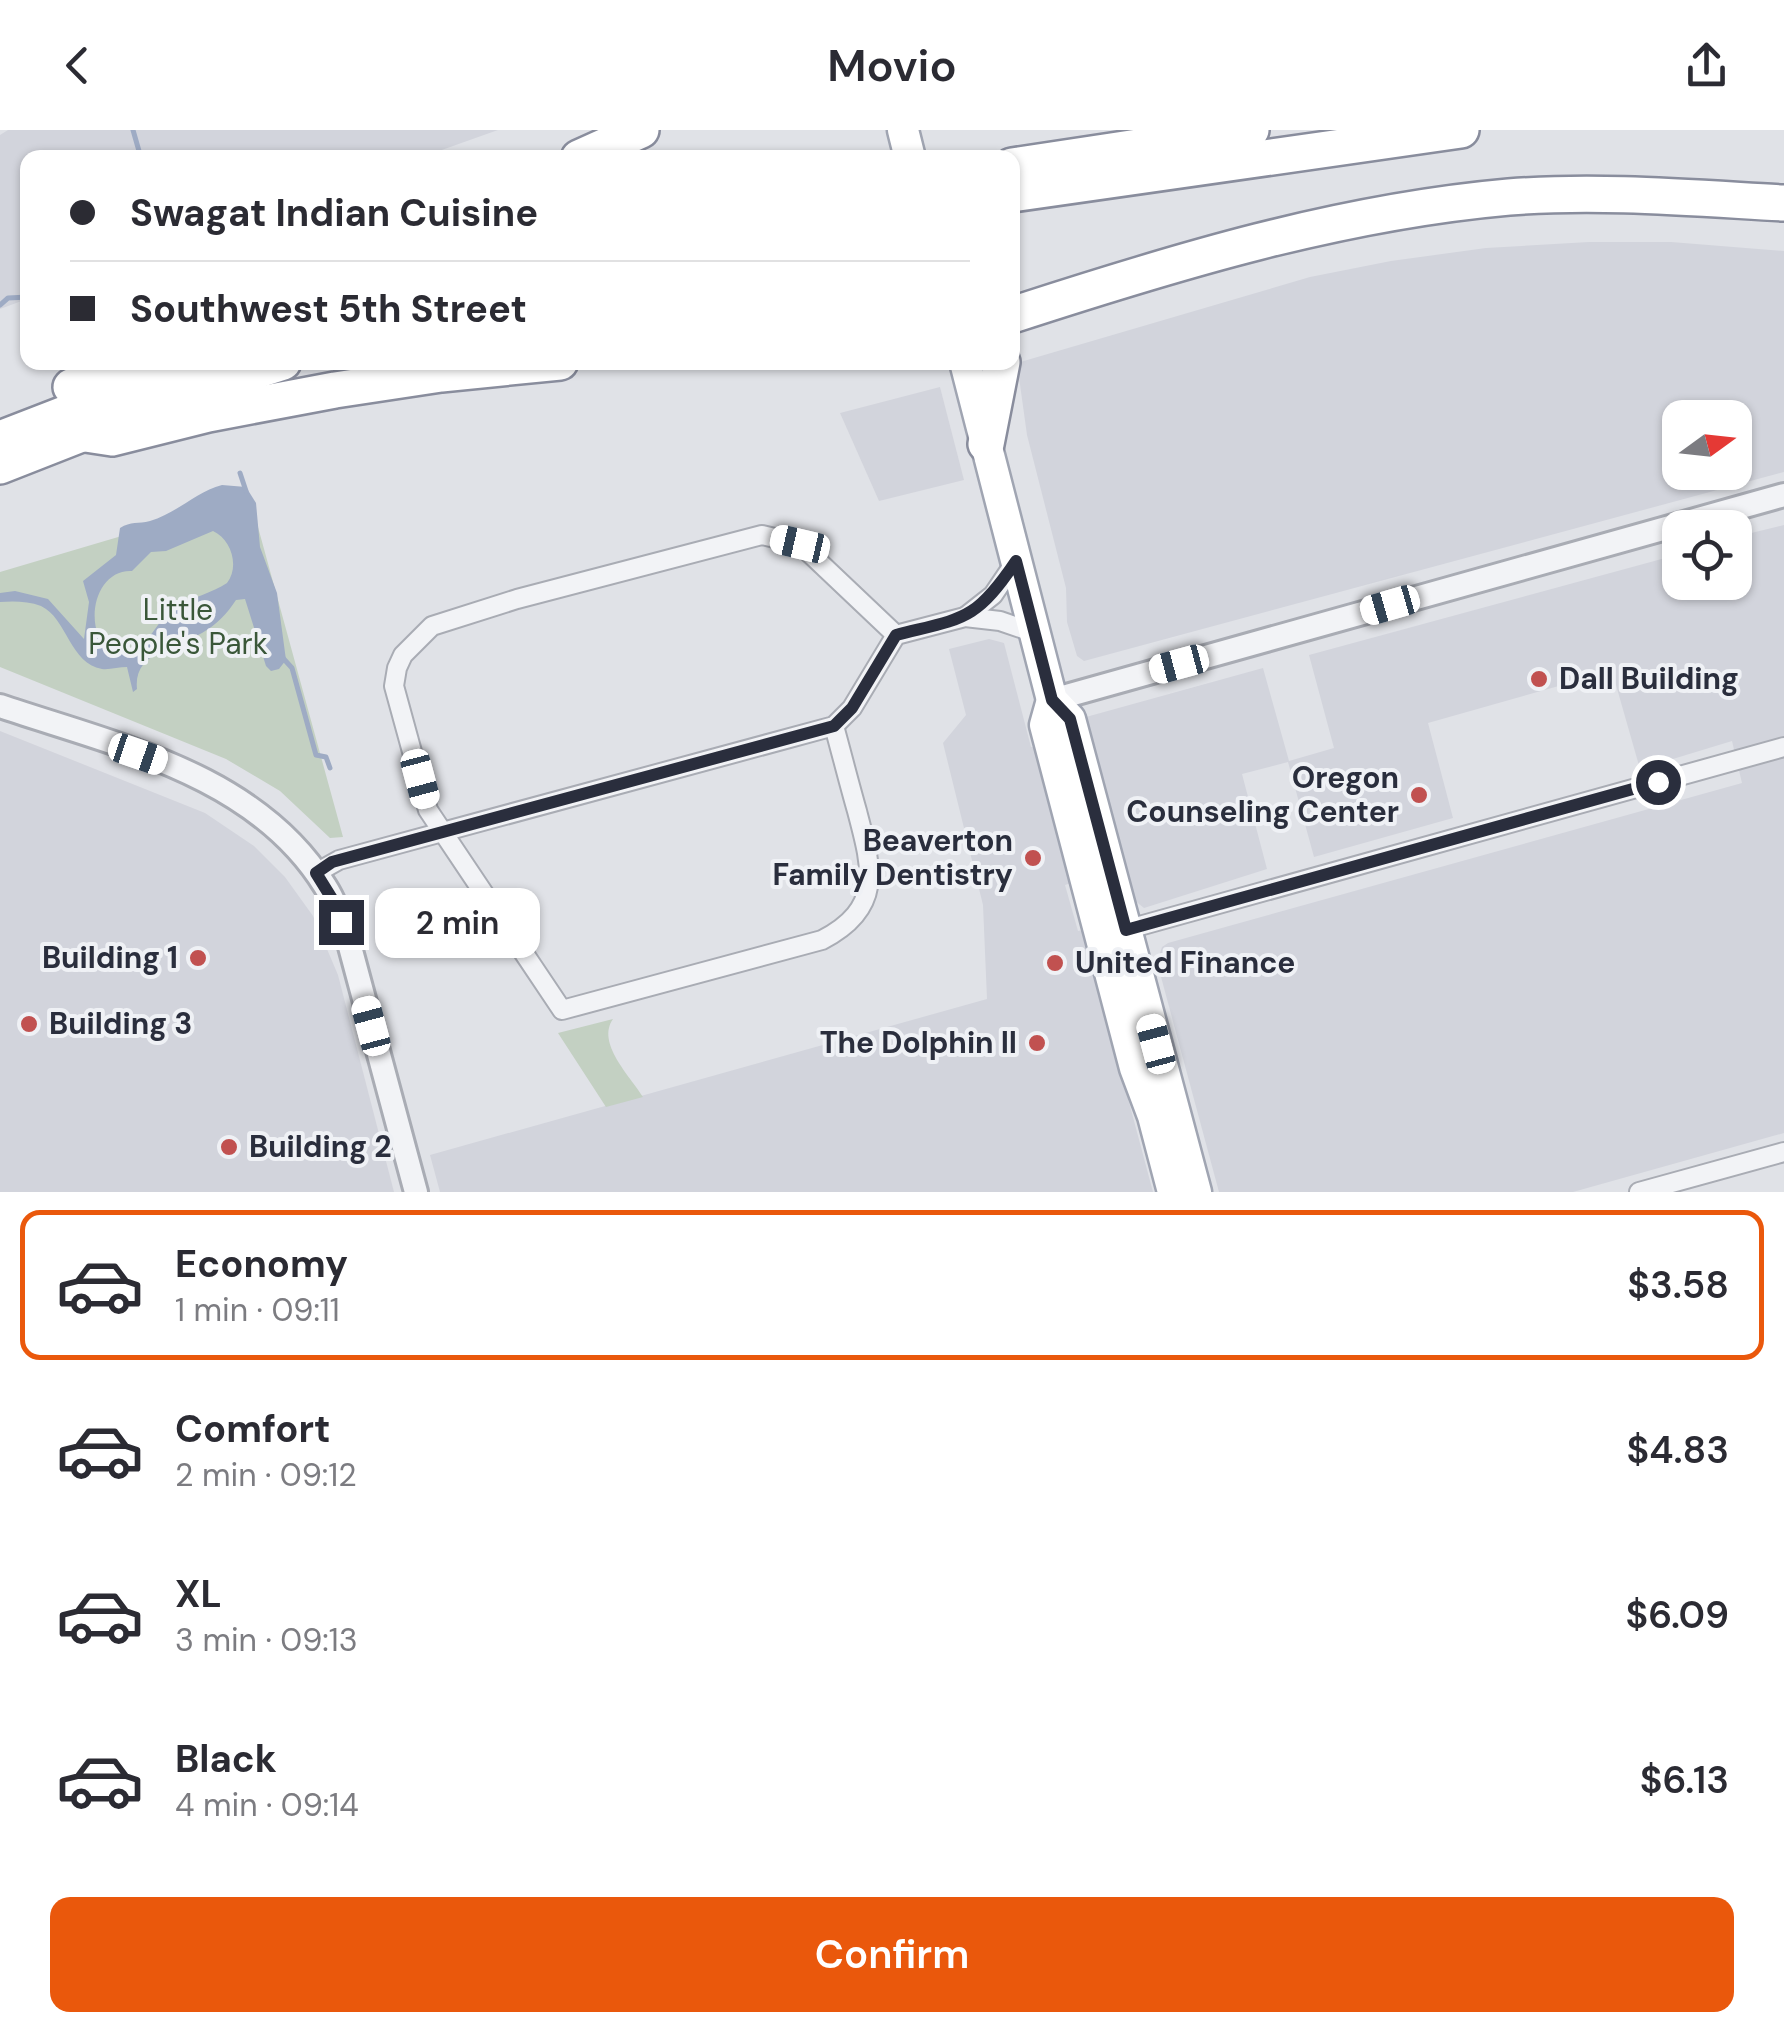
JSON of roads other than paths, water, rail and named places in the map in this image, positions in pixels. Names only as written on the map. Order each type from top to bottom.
[{"type":"highway","points":[[597,150],[641,130]]},
{"type":"highway","points":[[1020,165],[1251,130]]},
{"type":"highway","points":[[1020,193],[1461,130]]},
{"type":"highway","points":[[1026,311],[1238,246],[1324,225],[1462,202],[1576,194],[1784,203]]},
{"type":"highway","points":[[0,420],[108,370]]},
{"type":"highway","points":[[0,439],[179,370]]},
{"type":"highway","points":[[0,466],[186,393],[257,370]]},
{"type":"highway","points":[[79,434],[112,438],[208,414],[335,390],[481,370]]},
{"type":"highway","points":[[986,444],[1000,370]]},
{"type":"main road","points":[[967,370],[1052,700],[1070,719],[1196,1192]]},
{"type":"main road","points":[[1052,700],[1045,725],[1133,1060],[1173,1192]]},
{"type":"main road","points":[[1094,910],[1118,929],[1126,930]]},
{"type":"street","points":[[1052,700],[1784,494]]},
{"type":"street","points":[[834,726],[870,872],[863,904],[846,926],[822,940],[562,1010],[428,810],[394,686],[403,655],[432,626],[762,536],[800,544],[896,635]]},
{"type":"street","points":[[965,617],[993,595],[1016,561]]},
{"type":"street","points":[[316,873],[339,860],[834,726],[852,708],[896,635],[965,617],[1000,621],[1034,634]]},
{"type":"street","points":[[0,706],[209,781],[271,825],[316,873],[334,902],[348,943],[416,1192]]},
{"type":"street","points":[[1126,930],[1784,747]]},
{"type":"street","points":[[1639,1192],[1784,1152]]},
{"type":"water","points":[[246,487],[256,503],[260,547],[277,593],[286,660],[279,669],[271,671],[266,666],[245,599],[236,600],[207,630],[149,659],[133,692],[127,667],[105,669],[91,665],[75,650],[50,612],[31,603],[0,602],[0,593],[15,591],[48,599],[84,639],[89,602],[83,581],[116,555],[120,528],[160,517],[213,488]],"holes":[[[213,531],[232,554],[233,569],[227,583],[177,606],[135,648],[110,652],[101,642],[95,616],[96,602],[109,580],[132,571],[151,552],[166,551]]]},
{"type":"waterway","points":[[133,130],[139,150]]},
{"type":"waterway","points":[[0,305],[8,298],[20,297]]},
{"type":"waterway","points":[[240,473],[246,491]]},
{"type":"waterway","points":[[282,657],[292,668],[316,755],[326,757],[330,768]]},
{"type":"place","name":"Dall Building","points":[[1539,679]]},
{"type":"place","name":"Oregon Counseling Center","points":[[1419,795]]},
{"type":"place","name":"Beaverton Family Dentistry","points":[[1033,858]]},
{"type":"place","name":"Building 1","points":[[198,958]]},
{"type":"place","name":"United Finance","points":[[1055,963]]},
{"type":"place","name":"Building 3","points":[[29,1024]]},
{"type":"place","name":"The Dolphin II","points":[[1037,1043]]},
{"type":"place","name":"Building 2","points":[[229,1147]]},
{"type":"park label","name":"Little People's Park","points":[[178,627]]}]
